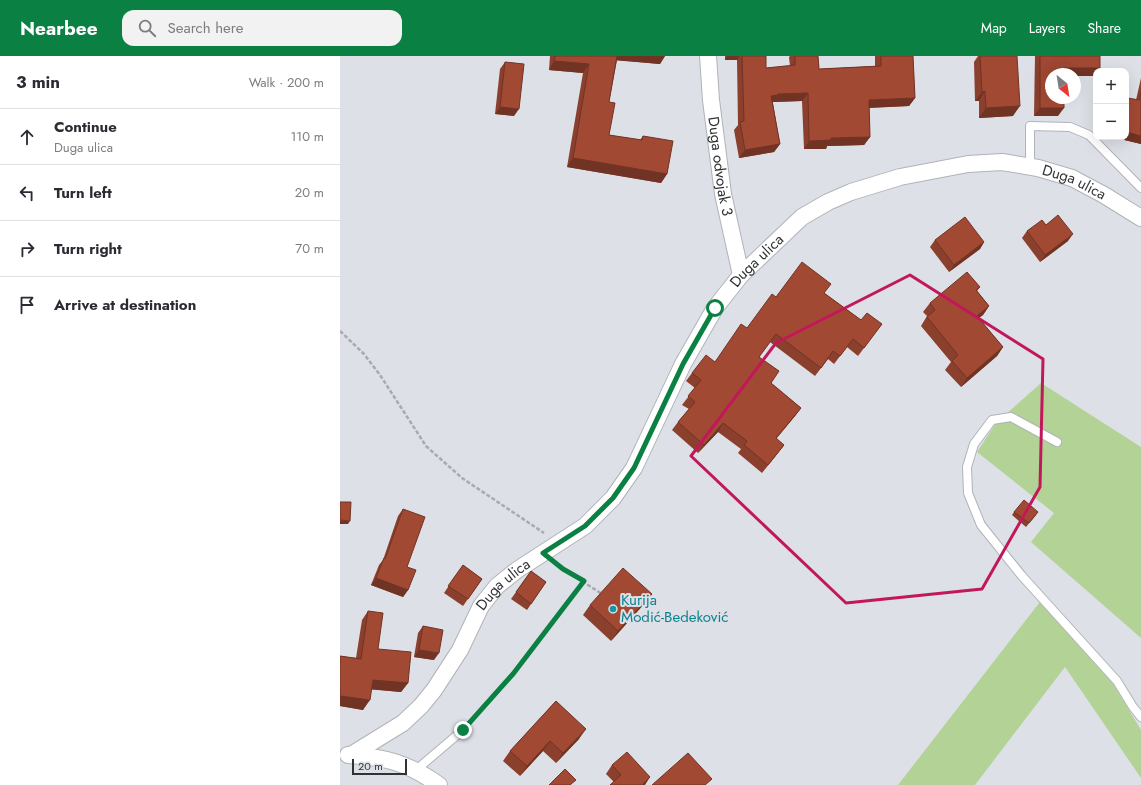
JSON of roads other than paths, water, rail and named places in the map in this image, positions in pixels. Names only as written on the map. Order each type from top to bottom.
[{"type":"street","name":"Duga odvojak 3","points":[[708,56],[711,100],[723,194],[741,275]]},
{"type":"street","name":"Duga ulica","points":[[345,755],[403,723],[421,706],[434,690],[460,650],[482,606],[497,586],[517,570],[585,526],[613,498],[634,468],[683,364],[715,308],[741,275],[776,240],[802,217],[828,202],[851,192],[900,177],[968,164],[1002,162],[1030,167],[1072,178],[1104,195],[1141,218]]},
{"type":"street","points":[[345,755],[384,759],[416,770],[439,785]]},
{"type":"lane","points":[[1030,167],[1030,126],[1070,127],[1089,135],[1141,188]]},
{"type":"lane","points":[[1057,442],[1010,416],[992,420],[974,444],[968,467],[968,493],[981,525],[1022,576],[1118,681],[1133,707],[1141,717]]},
{"type":"lane","points":[[416,770],[463,730]]},
{"type":"place","name":"Kurija Modić-Bedeković","points":[[613,609]]}]
